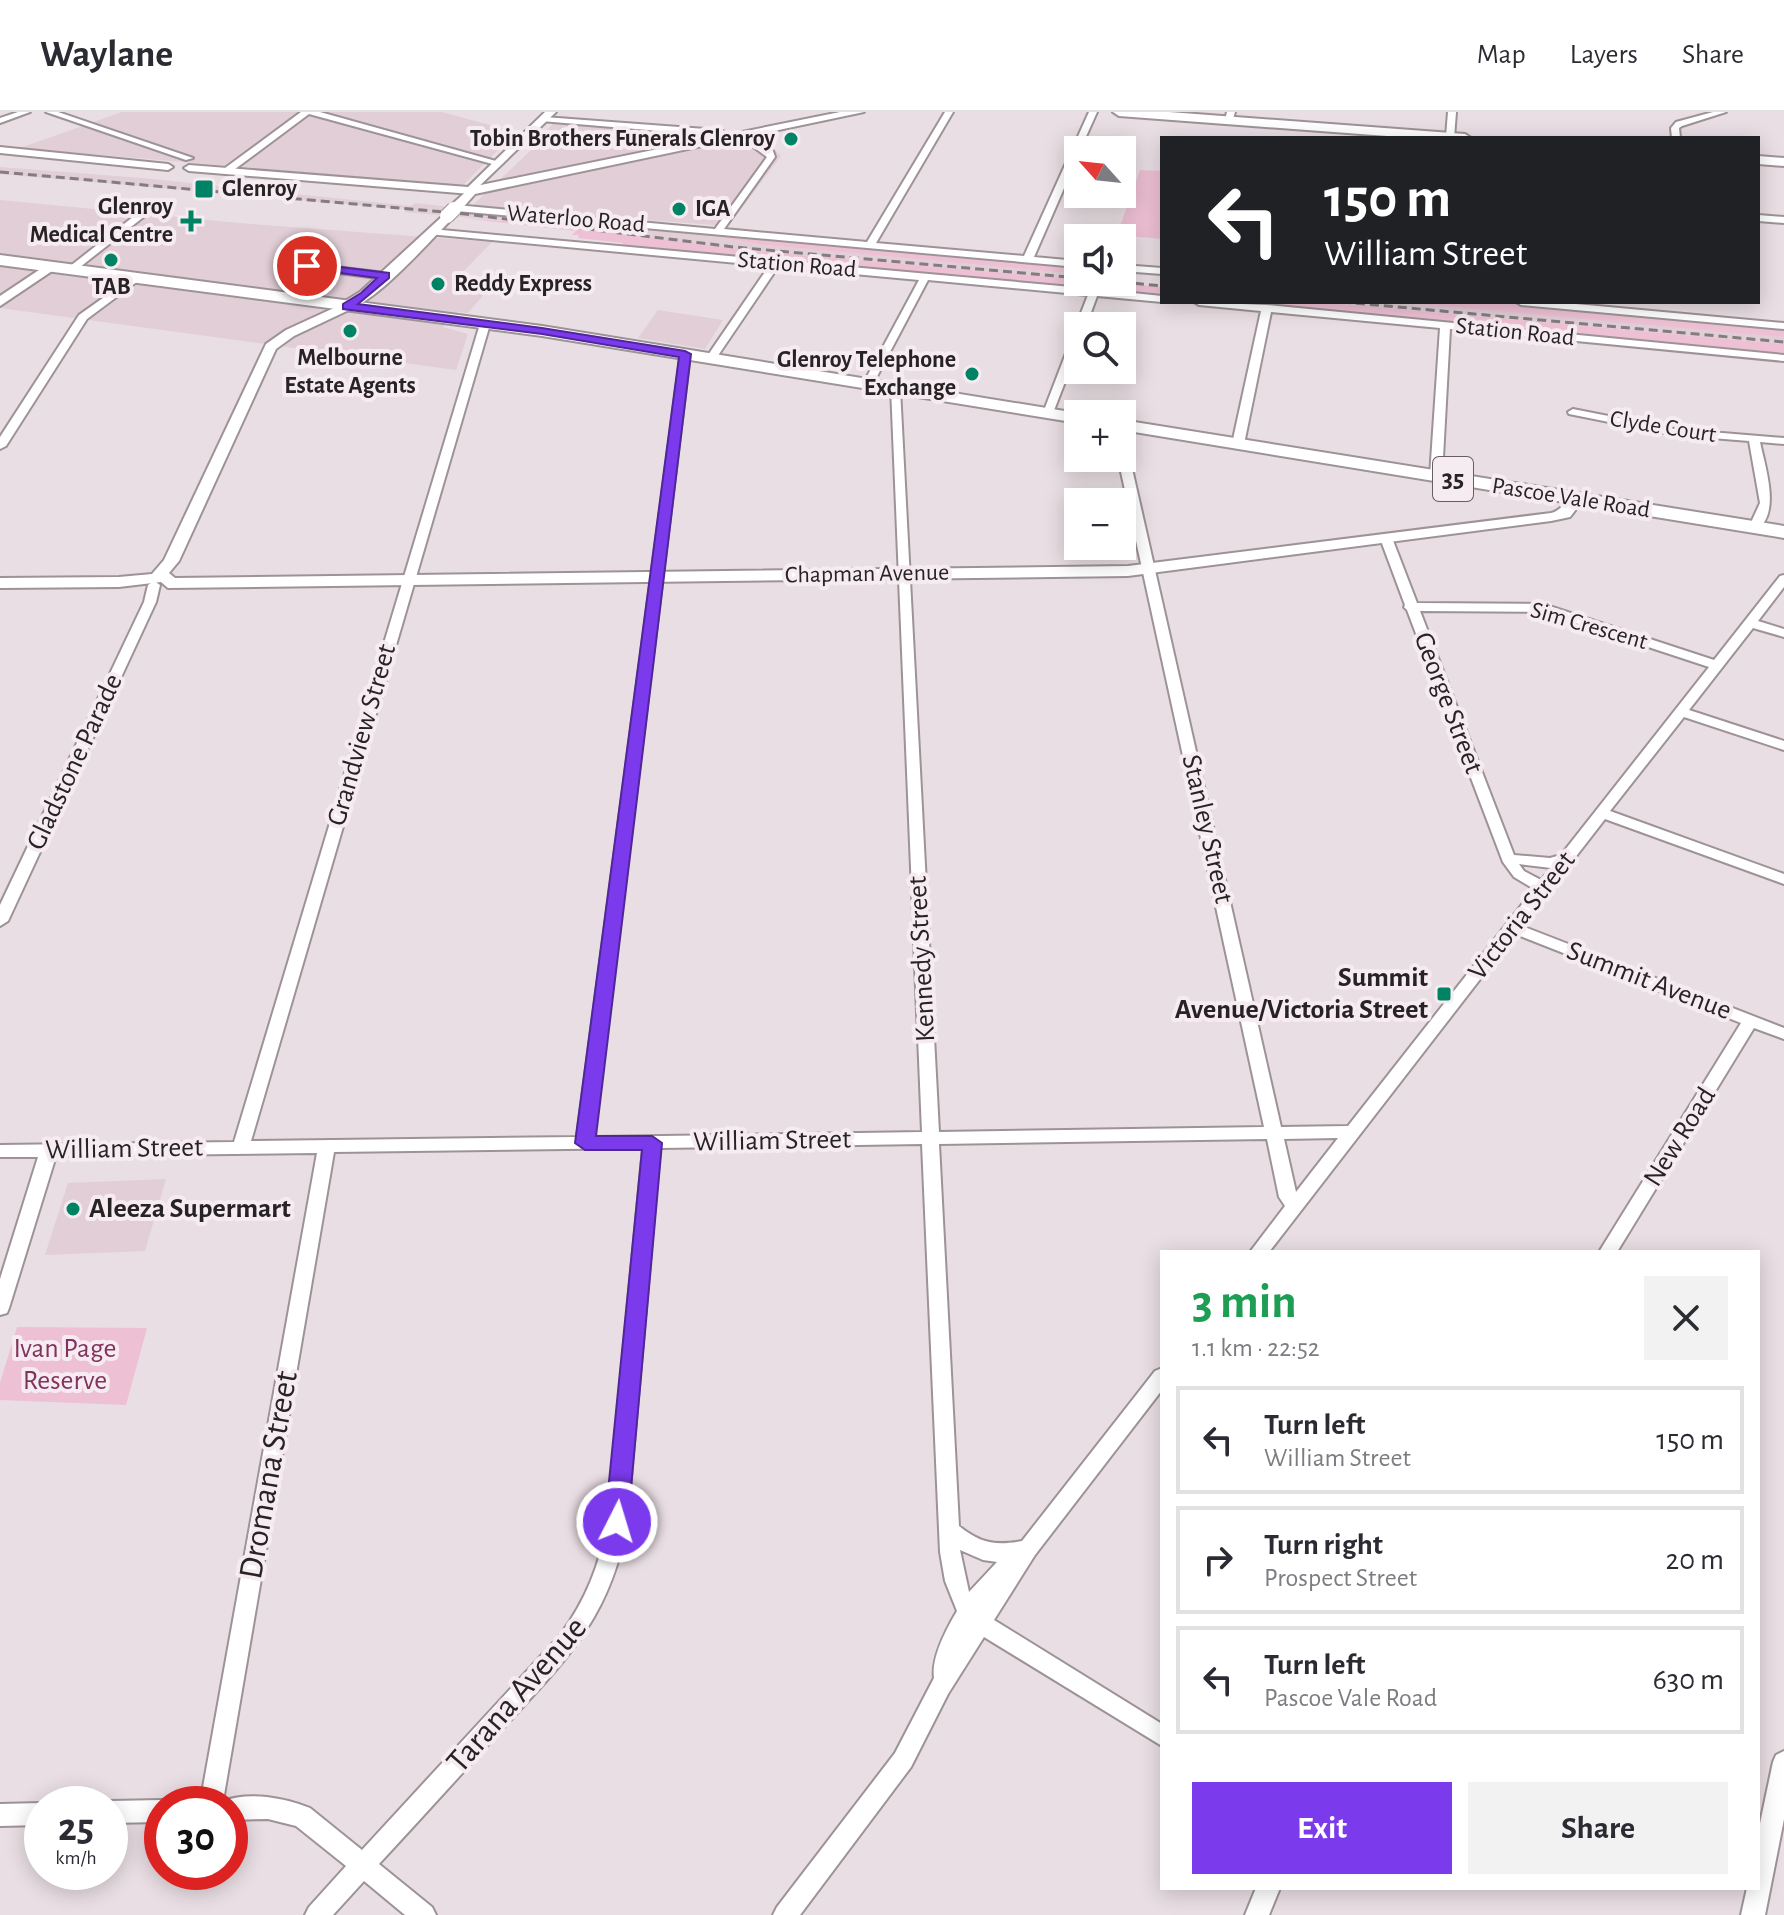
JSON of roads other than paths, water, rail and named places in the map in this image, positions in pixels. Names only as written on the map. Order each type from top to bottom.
[{"type":"main road","points":[[347,306],[365,295],[471,191],[858,112]]},
{"type":"main road","points":[[1119,112],[1230,116],[1336,133],[1422,136]]},
{"type":"main road","points":[[1760,160],[1784,162]]},
{"type":"main road","points":[[0,260],[485,324],[1064,416]]},
{"type":"main road","name":"Pascoe Vale Road","points":[[1136,427],[1784,532]]},
{"type":"street","points":[[50,112],[171,160],[228,170],[471,191],[547,115],[719,133],[740,137],[770,153],[771,157],[717,232]]},
{"type":"street","points":[[228,170],[310,112],[499,163]]},
{"type":"street","points":[[870,245],[949,112]]},
{"type":"street","points":[[1028,259],[1093,112]]},
{"type":"street","points":[[1450,136],[1452,112]]},
{"type":"street","points":[[1676,136],[1675,128],[1679,124],[1722,112]]},
{"type":"street","points":[[0,121],[19,113]]},
{"type":"street","points":[[0,150],[148,163],[171,160]]},
{"type":"street","points":[[486,176],[496,183],[516,184]]},
{"type":"street","points":[[72,269],[150,208],[133,205]]},
{"type":"street","name":"Waterloo Road","points":[[452,211],[1064,263]]},
{"type":"street","points":[[1760,218],[1784,220]]},
{"type":"street","name":"Station Road","points":[[431,232],[1064,289]]},
{"type":"street","points":[[711,358],[776,263]]},
{"type":"street","points":[[287,264],[385,276]]},
{"type":"street","points":[[0,302],[52,267]]},
{"type":"street","points":[[1136,269],[1160,271]]},
{"type":"street","points":[[868,384],[925,277]]},
{"type":"street","points":[[0,446],[81,319],[137,278]]},
{"type":"street","name":"Station Road","points":[[1133,296],[1160,299]]},
{"type":"street","name":"Gladstone Parade","points":[[0,921],[271,347],[309,312],[311,301]]},
{"type":"street","name":"Station Road","points":[[1222,304],[1784,358]]},
{"type":"street","points":[[1543,304],[1784,326]]},
{"type":"street","points":[[1672,304],[1674,316]]},
{"type":"street","points":[[279,339],[347,306]]},
{"type":"street","points":[[1238,444],[1267,308]]},
{"type":"street","name":"Grandview Street","points":[[241,1147],[485,324]]},
{"type":"street","points":[[1436,476],[1445,326]]},
{"type":"street","points":[[585,1143],[685,354]]},
{"type":"street","points":[[1048,413],[1064,371]]},
{"type":"street","name":"Kennedy Street","points":[[895,389],[949,1530],[954,1582],[974,1616]]},
{"type":"street","name":"Clyde Court","points":[[1573,412],[1674,432],[1784,441]]},
{"type":"street","points":[[1754,438],[1766,503],[1755,527]]},
{"type":"street","name":"Stanley Street","points":[[1127,472],[1288,1197],[1294,1207]]},
{"type":"street","points":[[1524,520],[1543,510],[1554,495]]},
{"type":"street","name":"Chapman Avenue","points":[[0,583],[1149,570],[1565,514],[1577,499]]},
{"type":"street","name":"George Street","points":[[1382,539],[1511,855],[1510,862],[1519,874],[1546,884]]},
{"type":"street","name":"Victoria Street","points":[[1261,1250],[1784,579]]},
{"type":"street","name":"Sim Crescent","points":[[1410,607],[1543,608],[1717,665]]},
{"type":"street","points":[[1750,623],[1784,633]]},
{"type":"street","points":[[1682,712],[1784,746]]},
{"type":"street","points":[[1602,813],[1784,879]]},
{"type":"street","points":[[1511,855],[1551,863],[1567,858]]},
{"type":"street","name":"Summit Avenue","points":[[1513,928],[1784,1034]]},
{"type":"street","name":"New Road","points":[[1609,1250],[1751,1021]]},
{"type":"street","name":"William Street","points":[[0,1151],[1352,1132]]},
{"type":"street","name":"Tarana Avenue","points":[[317,1915],[569,1641],[593,1608],[611,1564],[652,1143]]},
{"type":"street","name":"Dromana Street","points":[[214,1786],[327,1146]]},
{"type":"street","points":[[0,1308],[49,1150]]},
{"type":"street","points":[[785,1915],[903,1760],[974,1616],[1160,1379]]},
{"type":"street","points":[[949,1530],[981,1553],[996,1555],[1028,1549]]},
{"type":"street","points":[[974,1616],[1160,1735]]},
{"type":"street","points":[[1760,1880],[1784,1762]]},
{"type":"street","points":[[248,1809],[268,1808],[302,1816],[424,1915]]},
{"type":"street","points":[[0,1815],[24,1814]]},
{"type":"street","points":[[1257,1915],[1267,1890]]},
{"type":"street","points":[[1753,1915],[1758,1890]]},
{"type":"railway","points":[[0,172],[465,214],[734,247],[1064,277]]},
{"type":"railway","points":[[1136,283],[1160,286]]},
{"type":"railway","points":[[1364,304],[1784,342]]},
{"type":"place","name":"Tobin Brothers Funerals Glenroy","points":[[791,139]]},
{"type":"place","name":"Glenroy","points":[[204,189]]},
{"type":"place","name":"IGA","points":[[679,209]]},
{"type":"place","name":"Glenroy Medical Centre","points":[[191,221]]},
{"type":"place","name":"TAB","points":[[111,260]]},
{"type":"place","name":"Reddy Express","points":[[438,284]]},
{"type":"place","name":"Melbourne Estate Agents","points":[[350,331]]},
{"type":"place","name":"Glenroy Telephone Exchange","points":[[972,374]]},
{"type":"place","name":"Summit Avenue/Victoria Street","points":[[1444,994]]},
{"type":"place","name":"Aleeza Supermart","points":[[73,1209]]},
{"type":"park label","name":"Ivan Page Reserve","points":[[65,1365]]}]
